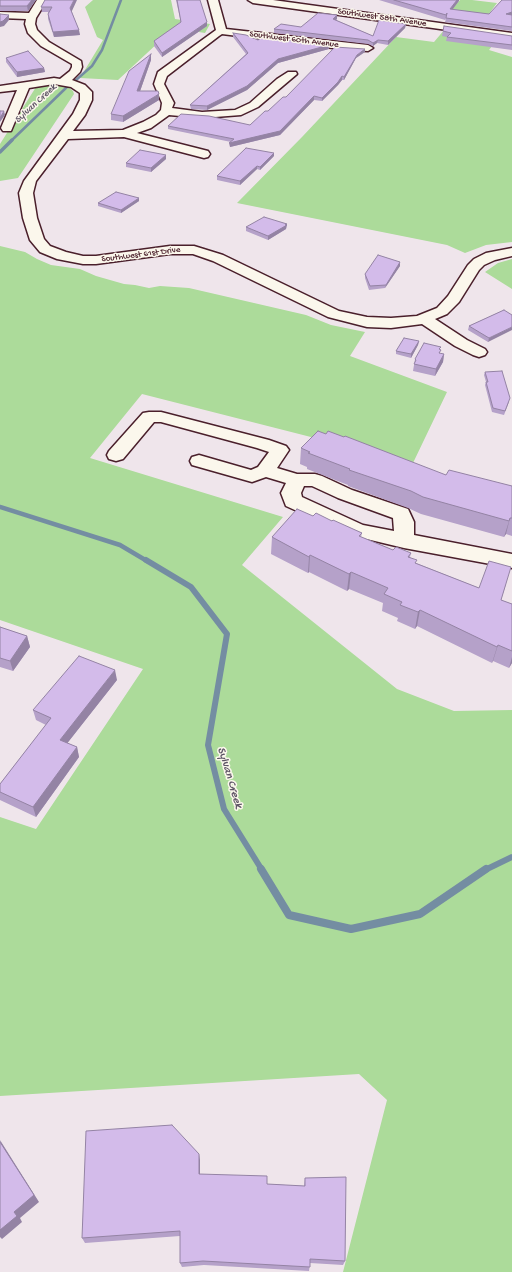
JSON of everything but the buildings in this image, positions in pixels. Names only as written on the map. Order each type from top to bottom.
[{"type":"street","points":[[42,0],[32,16],[31,27],[37,37],[45,44],[77,63],[75,72],[63,82]]},
{"type":"street","points":[[66,135],[94,135],[124,132],[154,121],[166,111],[168,103],[167,98],[159,81],[162,74],[221,31],[213,0]]},
{"type":"street","name":"Southwest 58th Avenue","points":[[253,0],[512,36]]},
{"type":"street","points":[[0,15],[32,16]]},
{"type":"street","name":"Southwest 60th Avenue","points":[[221,31],[368,48]]},
{"type":"street","points":[[166,111],[202,115],[237,113],[254,105],[281,81],[292,74]]},
{"type":"street","name":"Southwest 61st Drive","points":[[0,89],[43,82],[63,82],[81,87],[87,95],[79,115],[66,135],[30,181],[26,193],[30,218],[37,240],[45,249],[62,256],[89,260],[103,260],[170,250],[194,250],[218,258],[341,316],[379,323],[399,323],[424,319],[442,311],[450,304],[473,268],[479,262],[491,256],[512,252]]},
{"type":"street","points":[[7,128],[25,85]]},
{"type":"street","points":[[124,132],[204,154]]},
{"type":"street","points":[[424,319],[461,343],[479,352]]},
{"type":"street","points":[[116,455],[149,416],[161,417],[263,444],[280,450],[265,471],[252,476],[199,461]]},
{"type":"street","points":[[265,471],[297,480],[315,480],[345,494],[401,514],[404,522],[404,541]]},
{"type":"street","points":[[297,480],[291,493],[293,501],[358,530],[404,541],[512,561]]},
{"type":"green space","points":[[93,0],[171,0],[175,19],[210,24],[205,33],[174,28],[118,80],[80,78],[103,40],[97,37],[85,7]]},
{"type":"green space","points":[[460,0],[497,3],[488,15],[451,10]]},
{"type":"green space","points":[[445,29],[499,37],[489,50],[512,57],[512,242],[486,245],[465,253],[447,245],[237,203],[302,137],[396,37],[434,42]]},
{"type":"green space","points":[[49,85],[68,87],[74,94],[18,178],[0,181],[0,144],[36,87]]},
{"type":"green space","points":[[0,246],[25,252],[51,265],[80,269],[96,276],[124,284],[149,288],[160,286],[189,288],[306,315],[331,325],[365,332],[350,356],[447,392],[413,463],[142,394],[90,458],[283,517],[242,565],[397,689],[454,711],[512,710],[512,1272],[343,1272],[387,1100],[359,1074],[0,1096],[0,817],[36,829],[143,669],[0,620]]},
{"type":"green space","points":[[512,259],[512,289],[485,272],[498,263]]},
{"type":"waterway","name":"Sylvan Creek","points":[[76,80],[92,66],[102,50],[121,0]]},
{"type":"waterway","name":"Sylvan Creek","points":[[11,141],[68,86]]},
{"type":"waterway","name":"Sylvan Creek","points":[[0,152],[11,141]]},
{"type":"waterway","name":"Sylvan Creek","points":[[0,507],[120,545],[147,561]]},
{"type":"waterway","name":"Sylvan Creek","points":[[146,560],[191,587],[227,634],[208,745],[224,809],[262,870]]},
{"type":"waterway","name":"Sylvan Creek","points":[[485,870],[512,857]]},
{"type":"waterway","name":"Sylvan Creek","points":[[261,869],[289,915],[351,929],[420,914],[486,869]]}]
